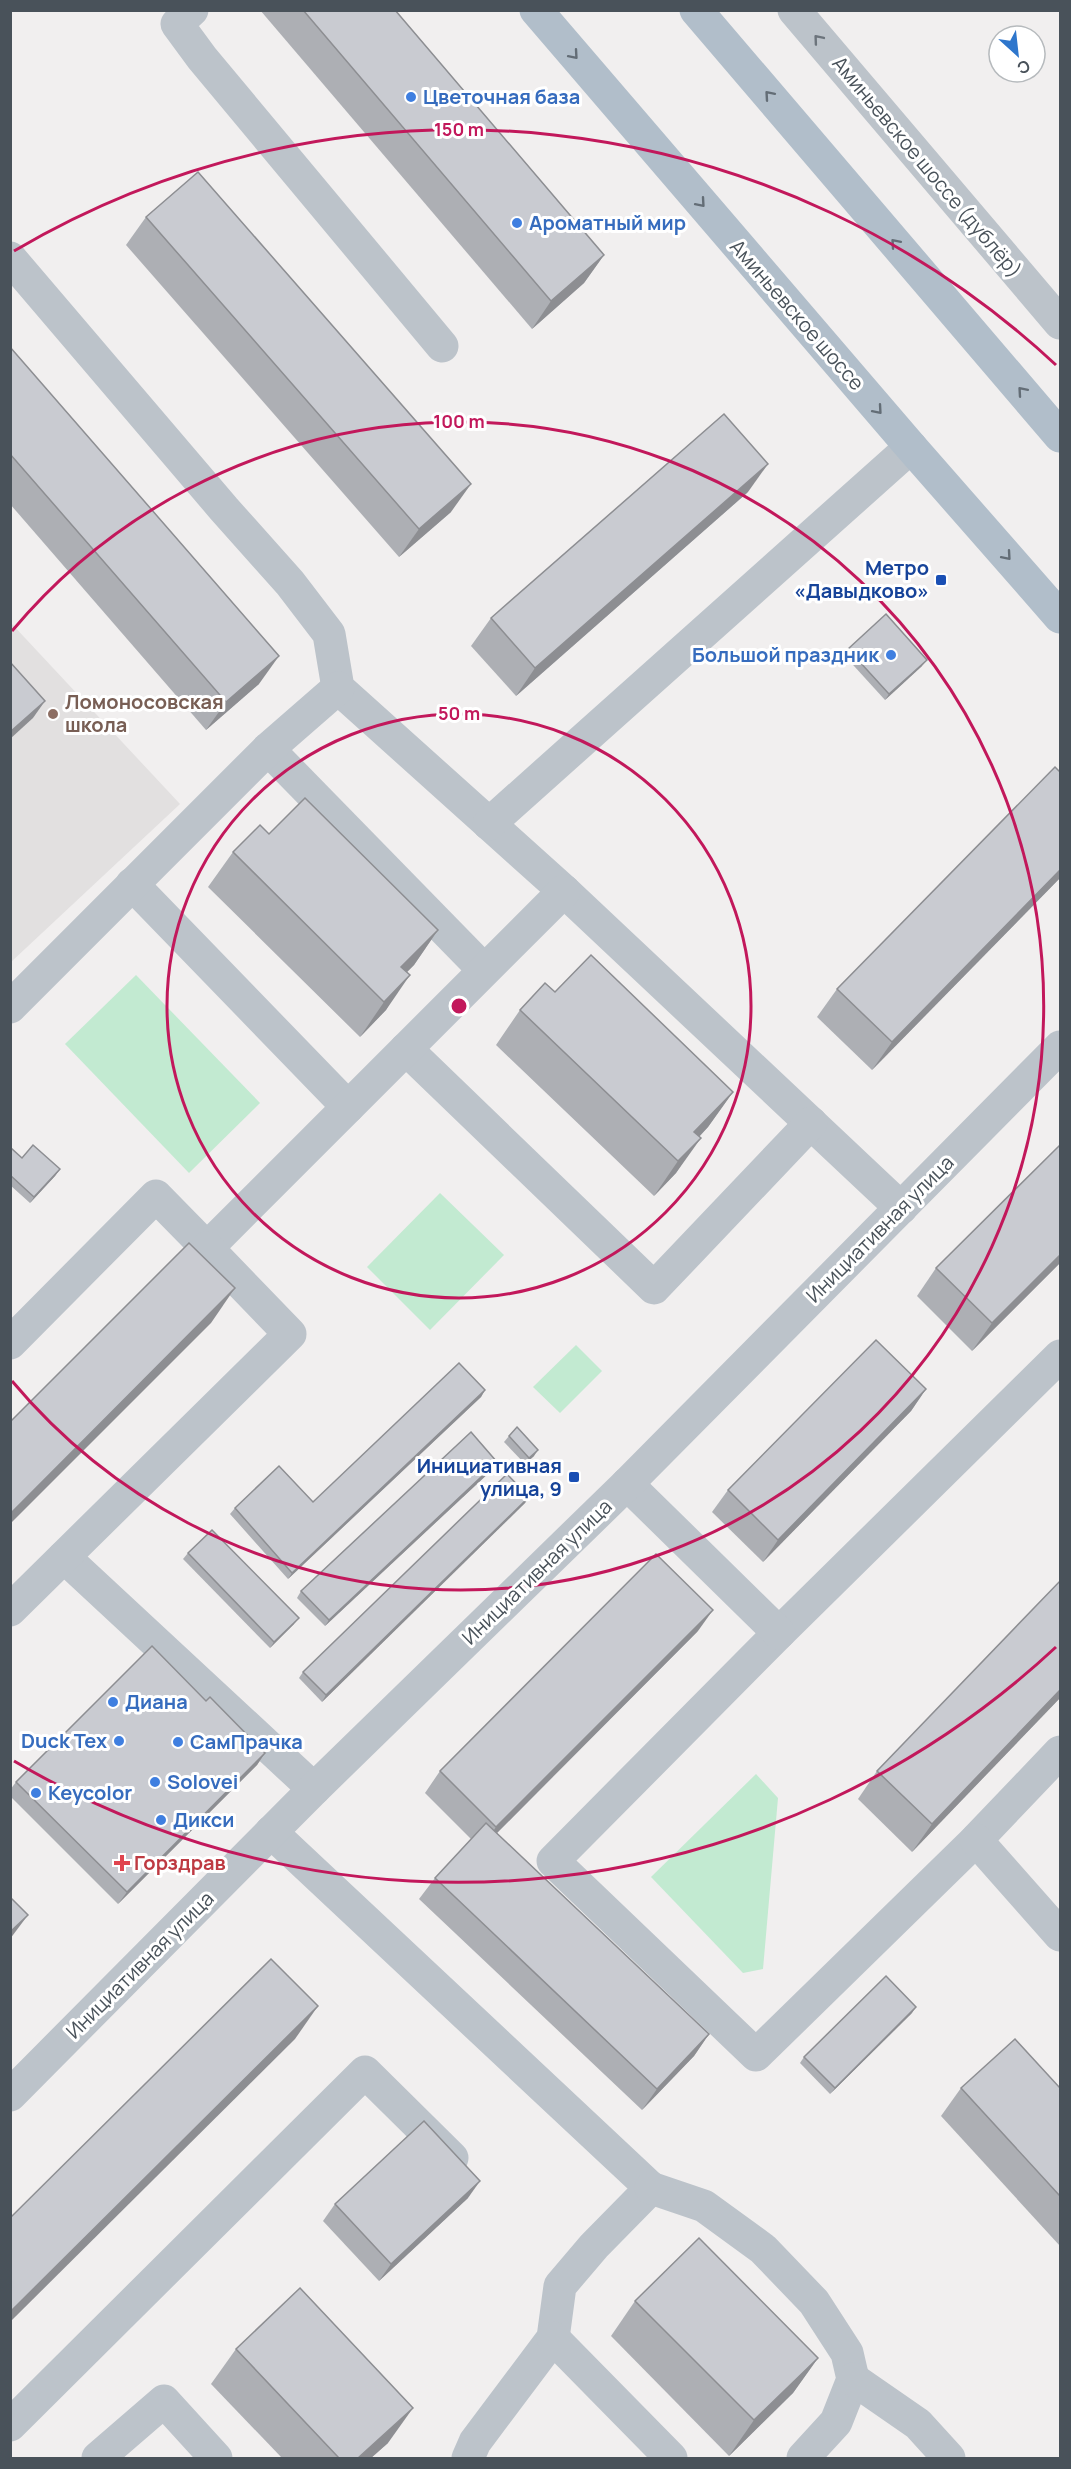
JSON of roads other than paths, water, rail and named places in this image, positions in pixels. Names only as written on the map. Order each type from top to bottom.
[{"type":"main road","name":"Аминьевское шоссе","points":[[536,10],[1060,617]]},
{"type":"main road","points":[[696,10],[1060,436]]},
{"type":"street","points":[[192,10],[177,24],[442,346]]},
{"type":"street","name":"Аминьевское шоссе (дублёр)","points":[[794,10],[1060,323]]},
{"type":"street","points":[[10,258],[224,509],[290,582],[329,634],[338,688],[564,891],[901,1208]]},
{"type":"street","points":[[489,824],[911,447]]},
{"type":"street","points":[[10,1007],[268,749],[338,688]]},
{"type":"street","points":[[268,749],[484,970]]},
{"type":"street","points":[[132,884],[348,1107]]},
{"type":"street","points":[[207,1248],[564,891]]},
{"type":"street","name":"Инициативная улица","points":[[10,2095],[314,1789],[627,1484],[1060,1047]]},
{"type":"street","points":[[406,1049],[654,1288],[811,1123]]},
{"type":"street","points":[[10,1343],[156,1196],[290,1334],[10,1610]]},
{"type":"street","points":[[1060,1356],[779,1633],[553,1861],[756,2055],[976,1840],[1060,1752]]},
{"type":"street","points":[[627,1484],[779,1633]]},
{"type":"street","points":[[64,1557],[314,1789]]},
{"type":"street","points":[[271,1832],[651,2188],[704,2206],[763,2249],[814,2302],[847,2353],[853,2379],[836,2422],[803,2458]]},
{"type":"street","points":[[976,1840],[1060,1935]]},
{"type":"street","points":[[10,2425],[365,2072],[473,2179]]},
{"type":"street","points":[[468,2458],[475,2442],[553,2338],[560,2286],[594,2246],[651,2188]]},
{"type":"street","points":[[553,2338],[671,2458]]},
{"type":"street","points":[[853,2379],[918,2424],[949,2458]]},
{"type":"street","points":[[98,2458],[164,2402],[216,2458]]},
{"type":"place","name":"Цветочная база","points":[[411,97]]},
{"type":"place","name":"Ароматный мир","points":[[517,223]]},
{"type":"place","name":"Метро «Давыдково»","points":[[941,580]]},
{"type":"place","name":"Большой праздник","points":[[891,655]]},
{"type":"place","name":"Ломоносовская школа","points":[[53,714]]},
{"type":"place","name":"Инициативная улица, 9","points":[[574,1477]]},
{"type":"place","name":"Диана","points":[[113,1702]]},
{"type":"place","name":"Duck Tex","points":[[119,1741]]},
{"type":"place","name":"СамПрачка","points":[[178,1742]]},
{"type":"place","name":"Solovei","points":[[155,1782]]},
{"type":"place","name":"Keycolor","points":[[36,1793]]},
{"type":"place","name":"Дикси","points":[[161,1820]]},
{"type":"place","name":"Горздрав","points":[[122,1863]]}]
